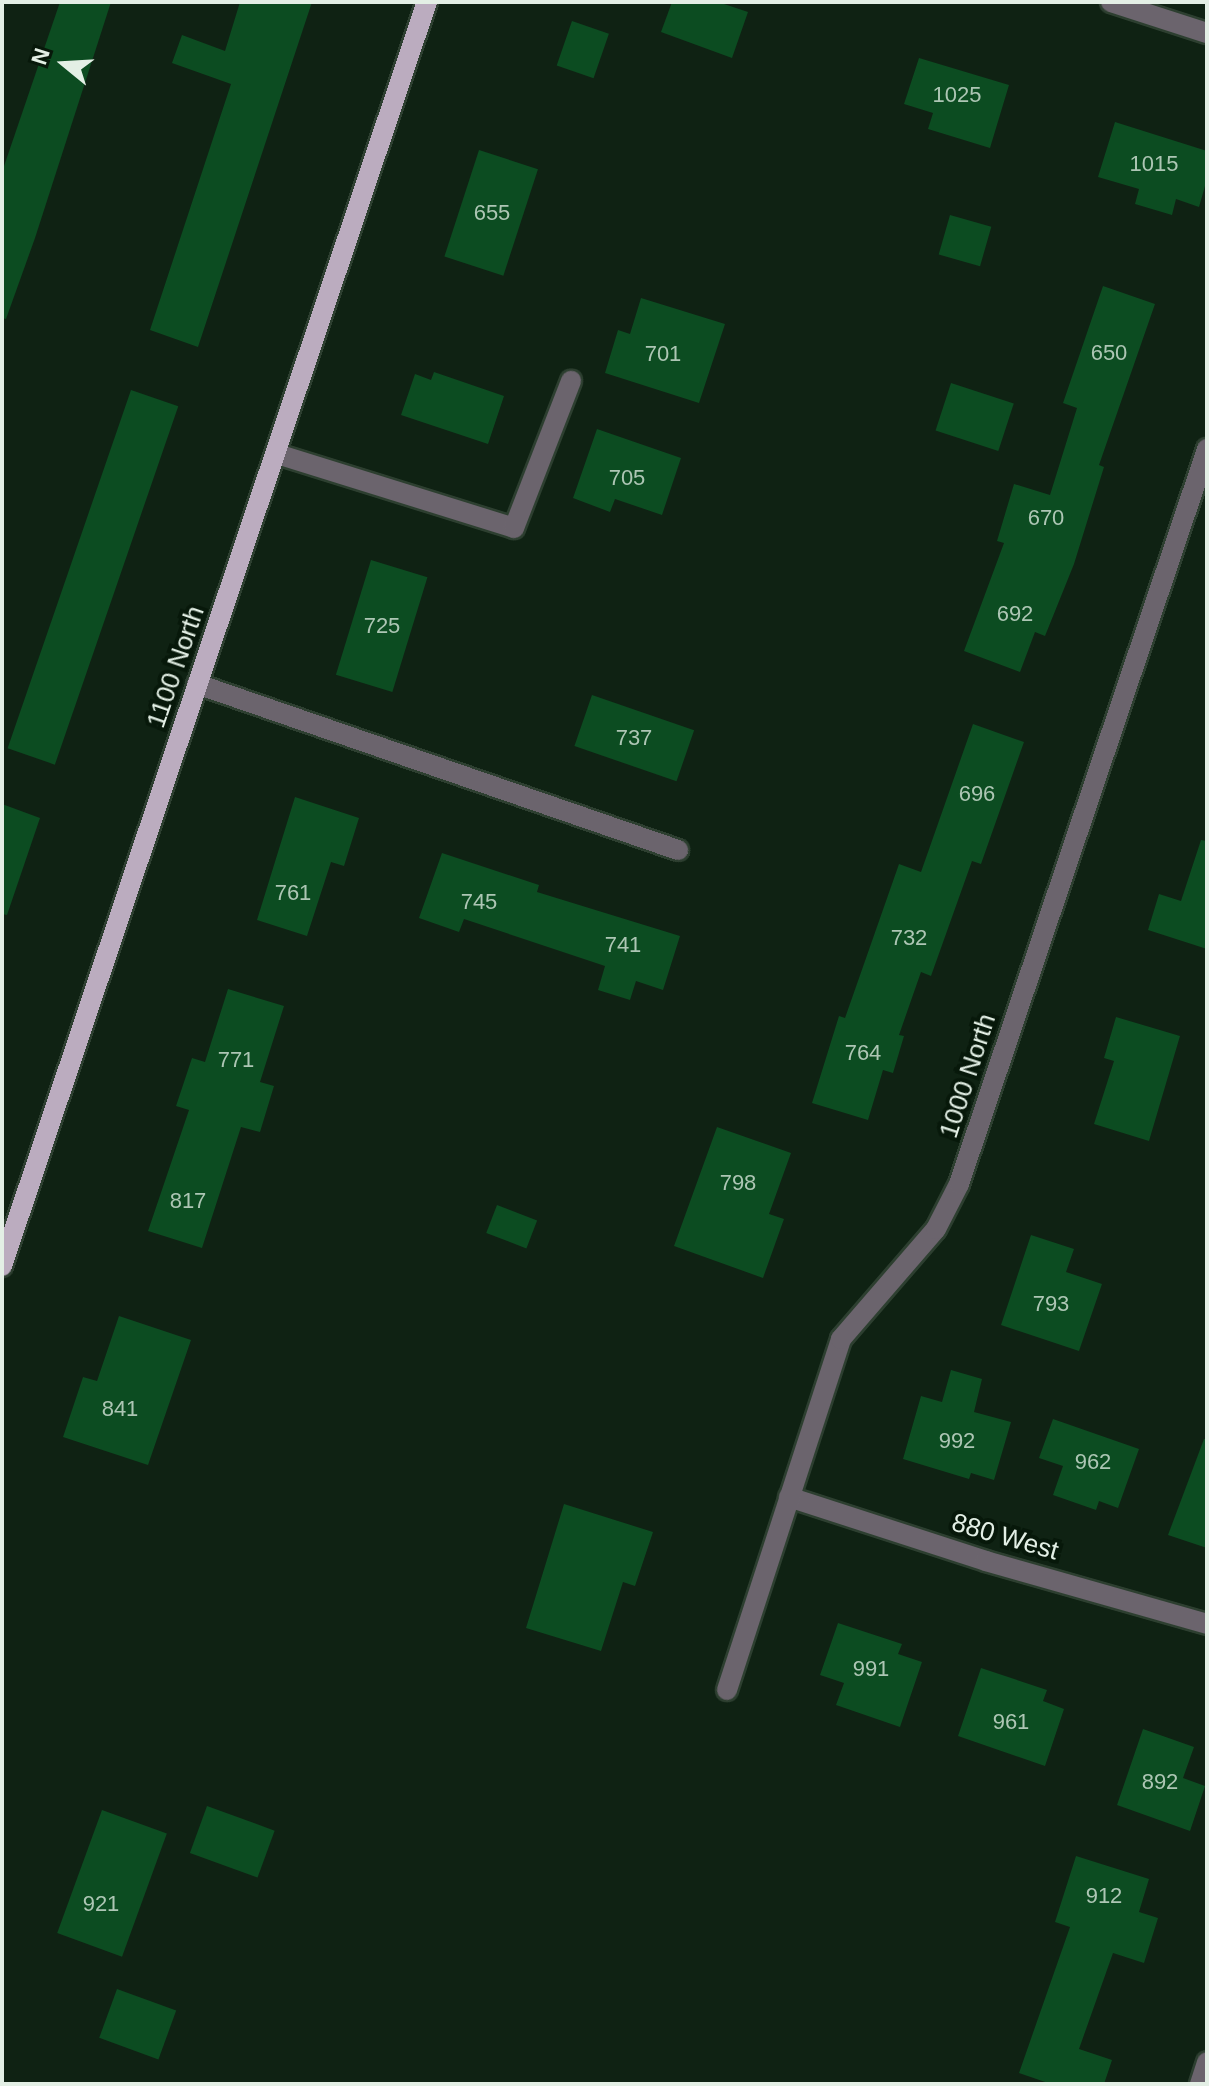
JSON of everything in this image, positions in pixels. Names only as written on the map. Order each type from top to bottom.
[{"type":"main road","name":"1100 North","points":[[2,1266],[427,2]]},
{"type":"street","points":[[1111,2],[1207,33]]},
{"type":"street","points":[[277,454],[514,528],[571,381]]},
{"type":"street","name":"1000 North","points":[[727,1690],[841,1339],[936,1229],[959,1184],[1207,449]]},
{"type":"street","points":[[197,684],[678,850]]},
{"type":"street","name":"880 West","points":[[789,1497],[986,1561],[1207,1624]]},
{"type":"street","points":[[1200,2084],[1207,2062]]},
{"type":"building","points":[[60,2],[111,2],[6,319],[2,318],[2,172]]},
{"type":"building","points":[[240,2],[312,2],[198,347],[150,330],[231,84],[172,63],[182,35],[225,51]]},
{"type":"building","points":[[672,2],[718,2],[748,12],[732,58],[661,32]]},
{"type":"building","points":[[572,21],[609,34],[594,78],[557,65]]},
{"type":"building","points":[[919,58],[1009,85],[990,148],[928,129],[933,113],[904,104]]},
{"type":"building","points":[[1115,122],[1207,151],[1207,179],[1199,207],[1176,199],[1172,215],[1135,204],[1139,189],[1098,177]]},
{"type":"building","points":[[479,150],[538,169],[503,276],[444,257]]},
{"type":"building","points":[[950,215],[991,227],[980,266],[939,254]]},
{"type":"building","points":[[1103,286],[1155,304],[1099,465],[1104,467],[1074,564],[1045,636],[1035,632],[1020,672],[964,651],[1004,543],[997,541],[1014,484],[1050,495],[1077,408],[1063,403]]},
{"type":"building","points":[[641,298],[725,324],[699,403],[605,373],[618,330],[630,334]]},
{"type":"building","points":[[434,372],[504,396],[488,444],[401,415],[415,374],[431,380]]},
{"type":"building","points":[[951,383],[1014,403],[998,451],[936,431]]},
{"type":"building","points":[[131,390],[178,406],[55,765],[8,748]]},
{"type":"building","points":[[597,429],[681,458],[662,515],[615,499],[610,512],[573,498]]},
{"type":"building","points":[[371,560],[427,577],[392,692],[336,675]]},
{"type":"building","points":[[592,695],[694,730],[677,781],[574,746]]},
{"type":"building","points":[[973,724],[1024,742],[981,864],[972,861],[931,976],[921,972],[899,1035],[904,1036],[893,1073],[883,1070],[868,1120],[812,1103],[839,1016],[845,1018],[899,864],[921,872]]},
{"type":"building","points":[[295,797],[359,818],[344,866],[331,862],[307,936],[257,920]]},
{"type":"building","points":[[2,804],[40,818],[7,915],[2,914]]},
{"type":"building","points":[[1201,840],[1207,841],[1207,949],[1148,930],[1159,894],[1181,901]]},
{"type":"building","points":[[442,853],[539,885],[537,892],[680,936],[663,990],[636,981],[630,1000],[598,990],[605,966],[464,919],[459,932],[419,918]]},
{"type":"building","points":[[228,989],[284,1006],[260,1082],[274,1086],[260,1132],[241,1127],[202,1248],[148,1231],[189,1110],[176,1106],[192,1058],[205,1062]]},
{"type":"building","points":[[1116,1017],[1180,1036],[1149,1141],[1094,1124],[1114,1061],[1104,1058]]},
{"type":"building","points":[[717,1127],[791,1153],[769,1214],[784,1219],[763,1278],[674,1246]]},
{"type":"building","points":[[497,1205],[537,1220],[526,1248],[486,1233]]},
{"type":"building","points":[[1031,1235],[1074,1249],[1066,1272],[1102,1284],[1079,1351],[1001,1325]]},
{"type":"building","points":[[119,1316],[191,1340],[148,1465],[63,1437],[83,1377],[97,1381]]},
{"type":"building","points":[[951,1370],[982,1379],[974,1412],[1011,1422],[994,1480],[971,1473],[969,1479],[903,1459],[921,1396],[942,1402]]},
{"type":"building","points":[[1053,1419],[1139,1449],[1118,1508],[1099,1501],[1096,1510],[1053,1495],[1063,1466],[1039,1458]]},
{"type":"building","points":[[1204,1439],[1207,1439],[1207,1548],[1168,1535]]},
{"type":"building","points":[[564,1504],[653,1532],[635,1586],[623,1582],[601,1651],[526,1628]]},
{"type":"building","points":[[838,1623],[902,1644],[898,1654],[922,1662],[900,1727],[836,1705],[844,1683],[820,1675]]},
{"type":"building","points":[[981,1668],[1047,1690],[1043,1701],[1064,1709],[1045,1766],[958,1736]]},
{"type":"building","points":[[1143,1729],[1194,1747],[1183,1778],[1205,1786],[1190,1831],[1117,1805]]},
{"type":"building","points":[[207,1806],[275,1831],[258,1878],[190,1853]]},
{"type":"building","points":[[102,1810],[167,1834],[122,1957],[57,1933]]},
{"type":"building","points":[[1076,1856],[1149,1879],[1139,1912],[1158,1918],[1144,1963],[1113,1953],[1079,2049],[1112,2060],[1104,2084],[1051,2084],[1019,2073],[1070,1927],[1055,1922]]},
{"type":"building","points":[[117,1989],[176,2011],[158,2059],[99,2038]]}]
